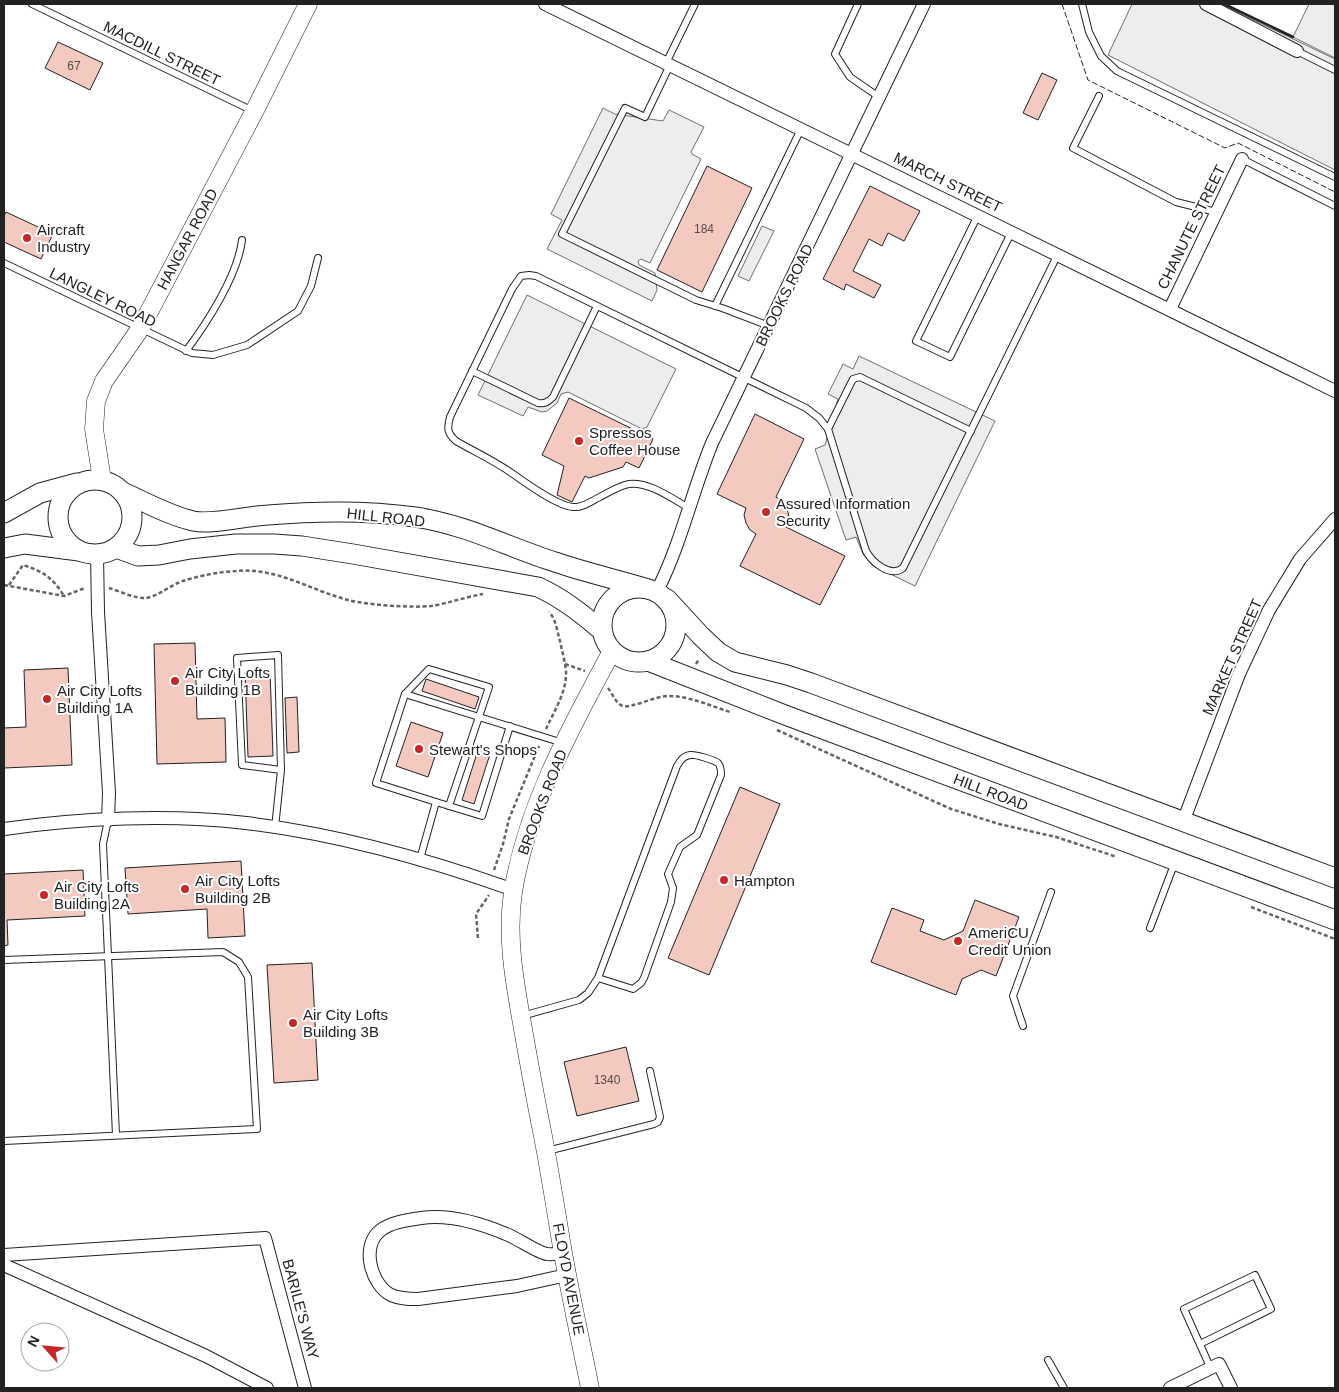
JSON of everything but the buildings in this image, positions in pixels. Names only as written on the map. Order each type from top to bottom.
[{"type":"main road","points":[[4,513],[40,493],[90,479],[102,480],[113,484],[123,492],[130,502],[132,515],[131,528],[125,539],[116,548],[104,553],[25,544],[4,548]]},
{"type":"main road","points":[[78,483],[69,490],[62,500],[58,517],[62,534],[69,544],[88,552]]},
{"type":"main road","name":"HILL ROAD","points":[[123,492],[172,514],[194,521],[290,513],[376,513],[416,517],[489,537],[554,562],[656,593],[718,652],[735,662],[803,680],[1335,878]]},
{"type":"main road","points":[[116,548],[138,556],[159,555],[190,549],[236,544],[274,544],[353,554],[538,587],[556,595],[571,605],[601,630]]},
{"type":"main road","points":[[634,587],[656,593],[673,610],[676,623],[674,636],[669,647],[659,656],[648,661],[635,662],[622,659],[605,642],[601,630],[602,618],[606,607],[612,598],[622,591],[634,587]]},
{"type":"main road","name":"HILL ROAD","points":[[648,661],[785,715],[1335,920]]},
{"type":"street","name":"HANGAR ROAD","points":[[102,480],[94,429],[96,401],[104,381],[140,328],[254,112],[308,4]]},
{"type":"street","name":"MARCH STREET","points":[[545,4],[1335,391]]},
{"type":"street","name":"BROOKS ROAD","points":[[656,593],[670,565],[697,480],[712,443],[924,4]]},
{"type":"street","points":[[1206,4],[1297,51]]},
{"type":"street","name":"CHANUTE STREET","points":[[1170,309],[1242,159]]},
{"type":"street","name":"MARKET STREET","points":[[1183,822],[1239,674],[1269,610],[1300,559],[1335,519]]},
{"type":"street","points":[[88,552],[98,585],[109,793],[108,820]]},
{"type":"street","name":"BROOKS ROAD","points":[[549,1170],[514,983],[510,936],[514,890],[525,841],[547,780],[580,711],[612,651]]},
{"type":"street","points":[[4,829],[28,825],[108,820],[204,820],[276,828],[367,845],[420,859],[514,890]]},
{"type":"street","name":"FLOYD AVENUE","points":[[549,1170],[567,1275],[590,1388]]},
{"type":"street","points":[[563,1253],[546,1254],[506,1234],[467,1221],[445,1217],[401,1221],[381,1230],[371,1240],[370,1257],[375,1279],[382,1288],[392,1295],[404,1299],[418,1299],[517,1286],[567,1275]]},
{"type":"street","name":"BARILE'S WAY","points":[[4,1255],[265,1238],[305,1388]]},
{"type":"street","points":[[4,1265],[206,1356],[266,1388]]},
{"type":"street","points":[[1170,1388],[1219,1364],[1231,1388]]},
{"type":"lane","name":"MACDILL STREET","points":[[32,4],[254,112]]},
{"type":"lane","points":[[695,4],[645,117],[625,108],[562,234],[696,300],[769,326]]},
{"type":"lane","points":[[858,4],[835,54],[850,78],[879,97]]},
{"type":"lane","points":[[1082,4],[1089,32],[1101,56],[1117,71],[1335,178]]},
{"type":"lane","points":[[1297,51],[1335,70]]},
{"type":"lane","points":[[1099,96],[1073,148],[1176,202],[1216,212]]},
{"type":"lane","points":[[715,306],[801,129]]},
{"type":"lane","points":[[1242,159],[1335,206]]},
{"type":"lane","points":[[978,215],[916,341],[950,357],[1012,232]]},
{"type":"lane","points":[[242,240],[241,252],[230,279],[189,352],[212,355],[247,345],[298,311],[311,286],[318,258]]},
{"type":"lane","points":[[689,508],[652,488],[640,484],[629,484],[619,487],[583,506],[574,508],[567,506],[530,487],[512,473],[456,441],[450,435],[447,428],[450,417],[512,289],[521,276],[536,276],[806,408],[819,418],[828,429],[866,551],[874,562],[894,572],[903,568],[1058,254]]},
{"type":"lane","name":"LANGLEY ROAD","points":[[4,263],[189,352]]},
{"type":"lane","points":[[472,371],[538,403],[544,404],[548,402],[553,397],[597,306]]},
{"type":"lane","points":[[828,429],[853,379],[860,378],[971,431]]},
{"type":"lane","points":[[276,828],[281,770],[278,655],[237,658],[242,765],[281,770]]},
{"type":"lane","points":[[449,806],[489,687],[429,669],[405,694],[376,783],[449,806],[482,816],[510,726]]},
{"type":"lane","points":[[405,694],[564,743]]},
{"type":"lane","points":[[520,1016],[579,1000],[588,993],[598,978],[677,766],[682,759],[689,755],[697,755],[718,763],[721,768],[721,775],[697,835],[680,848],[668,874],[673,888],[671,902],[644,978],[633,989],[598,978]]},
{"type":"lane","points":[[420,859],[436,802]]},
{"type":"lane","points":[[108,820],[103,844],[116,1136]]},
{"type":"lane","points":[[1150,928],[1176,861]]},
{"type":"lane","points":[[1023,1026],[1013,996],[1050,892]]},
{"type":"lane","points":[[4,960],[223,952],[239,962],[248,978],[257,1129],[4,1141]]},
{"type":"lane","points":[[546,1151],[658,1122],[660,1117],[650,1070]]},
{"type":"lane","points":[[1200,1344],[1271,1310],[1255,1275],[1184,1309],[1200,1344],[1211,1368]]},
{"type":"lane","points":[[1048,1360],[1064,1388]]},
{"type":"path","points":[[9,585],[23,565],[39,570],[48,576],[58,586],[64,596]]},
{"type":"path","points":[[4,585],[64,596],[98,585],[127,593],[134,597],[145,598],[157,595],[191,578],[253,570],[271,573],[349,601],[432,606],[487,594]]},
{"type":"path","points":[[478,938],[476,914],[488,898],[509,818],[565,685],[565,664],[552,616],[548,610]]},
{"type":"path","points":[[565,664],[576,668]]},
{"type":"path","points":[[615,698],[620,705],[631,706],[658,697],[671,696],[737,714]]},
{"type":"path","points":[[771,728],[951,809],[991,822],[1056,837],[1122,859]]},
{"type":"path","points":[[1243,904],[1335,939]]},
{"type":"shaded area","points":[[1132,4],[1220,4],[1335,59],[1335,170],[1108,55]]},
{"type":"shaded area","points":[[1309,4],[1335,4],[1335,58],[1293,37]]},
{"type":"shaded area","points":[[603,108],[615,114],[663,121],[669,110],[704,127],[691,152],[701,159],[650,263],[641,259],[638,261],[639,265],[655,273],[657,290],[652,301],[547,249],[562,220],[551,214]]},
{"type":"shaded area","points":[[762,226],[774,231],[749,281],[738,276]]},
{"type":"shaded area","points":[[527,295],[676,369],[647,427],[642,429],[568,392],[561,394],[557,403],[547,411],[542,412],[528,407],[523,416],[478,395]]},
{"type":"shaded area","points":[[859,356],[995,421],[915,586],[872,565],[863,554],[856,537],[846,540],[815,449],[825,445],[838,399],[828,394],[843,364],[853,369]]},
{"type":"fence","points":[[1062,4],[1088,80],[1225,148],[1238,143],[1335,192]]},
{"type":"wall","points":[[1224,4],[1293,37]]},
{"type":"place","name":"Aircraft Industry","points":[[27,238]]},
{"type":"place","name":"Spressos Coffee House","points":[[579,441]]},
{"type":"place","name":"Assured Information Security","points":[[766,512]]},
{"type":"place","name":"Air City Lofts Building 1B","points":[[175,681]]},
{"type":"place","name":"Air City Lofts Building 1A","points":[[47,699]]},
{"type":"place","name":"Stewart's Shops","points":[[419,749]]},
{"type":"place","name":"Hampton","points":[[724,880]]},
{"type":"place","name":"Air City Lofts Building 2B","points":[[185,889]]},
{"type":"place","name":"Air City Lofts Building 2A","points":[[44,895]]},
{"type":"place","name":"AmeriCU Credit Union","points":[[958,941]]},
{"type":"place","name":"Air City Lofts Building 3B","points":[[293,1023]]}]
